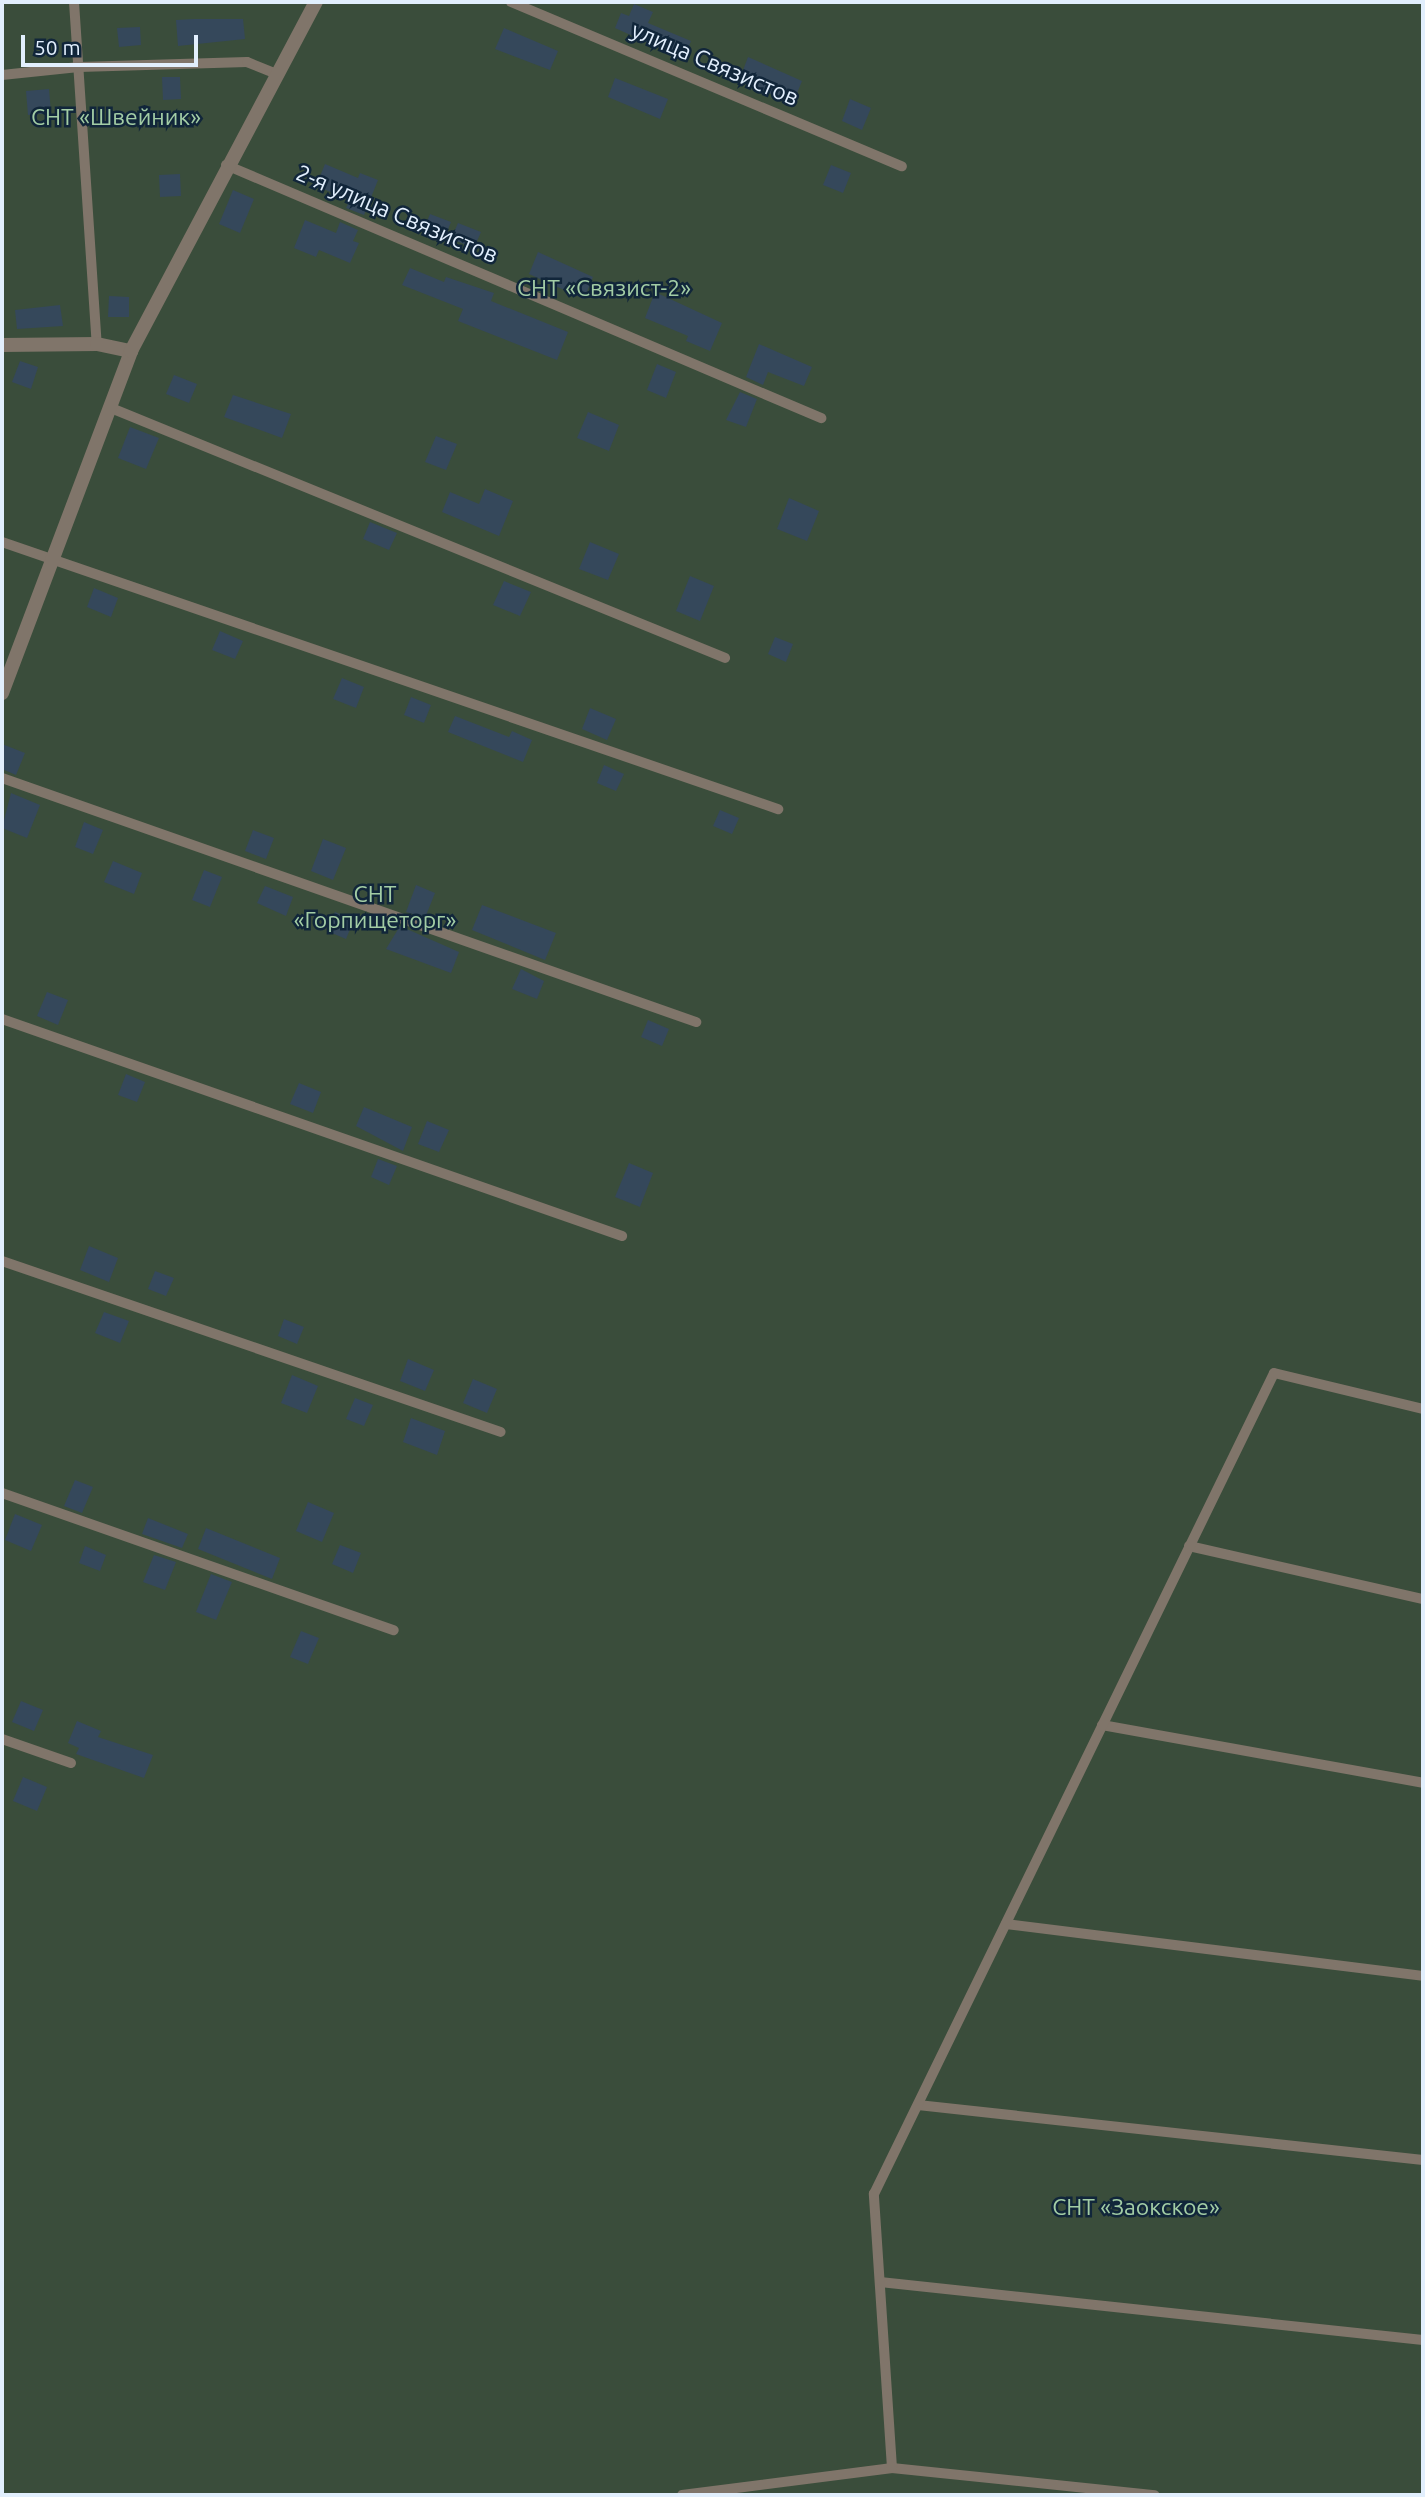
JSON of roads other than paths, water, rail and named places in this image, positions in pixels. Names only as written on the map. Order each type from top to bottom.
[{"type":"street","points":[[2,693],[131,351],[226,165],[316,2]]},
{"type":"street","points":[[2,345],[97,344],[131,351]]},
{"type":"lane","points":[[74,2],[97,344]]},
{"type":"lane","name":"улица Связистов","points":[[511,2],[902,166]]},
{"type":"lane","points":[[2,75],[79,67],[247,62],[276,74]]},
{"type":"lane","name":"2-я улица Связистов","points":[[226,165],[821,418]]},
{"type":"lane","points":[[111,408],[725,658]]},
{"type":"lane","points":[[2,542],[778,810]]},
{"type":"lane","points":[[2,778],[696,1022]]},
{"type":"lane","points":[[2,1019],[622,1236]]},
{"type":"lane","points":[[2,1261],[501,1432]]},
{"type":"lane","points":[[892,2468],[874,2194],[1274,1373],[1423,1409]]},
{"type":"lane","points":[[2,1493],[394,1630]]},
{"type":"lane","points":[[1189,1546],[1423,1599]]},
{"type":"lane","points":[[1102,1725],[1423,1783]]},
{"type":"lane","points":[[2,1739],[71,1763]]},
{"type":"lane","points":[[1006,1924],[1423,1976]]},
{"type":"lane","points":[[918,2105],[1423,2161]]},
{"type":"lane","points":[[880,2282],[1423,2340]]},
{"type":"lane","points":[[682,2495],[892,2468],[1155,2495]]},
{"type":"park label","name":"СНТ «Швейник»","points":[[116,117]]},
{"type":"park label","name":"СНТ «Связист-2»","points":[[604,288]]},
{"type":"park label","name":"СНТ «Горпищеторг»","points":[[375,907]]},
{"type":"park label","name":"СНТ «Заокское»","points":[[1136,2207]]}]
